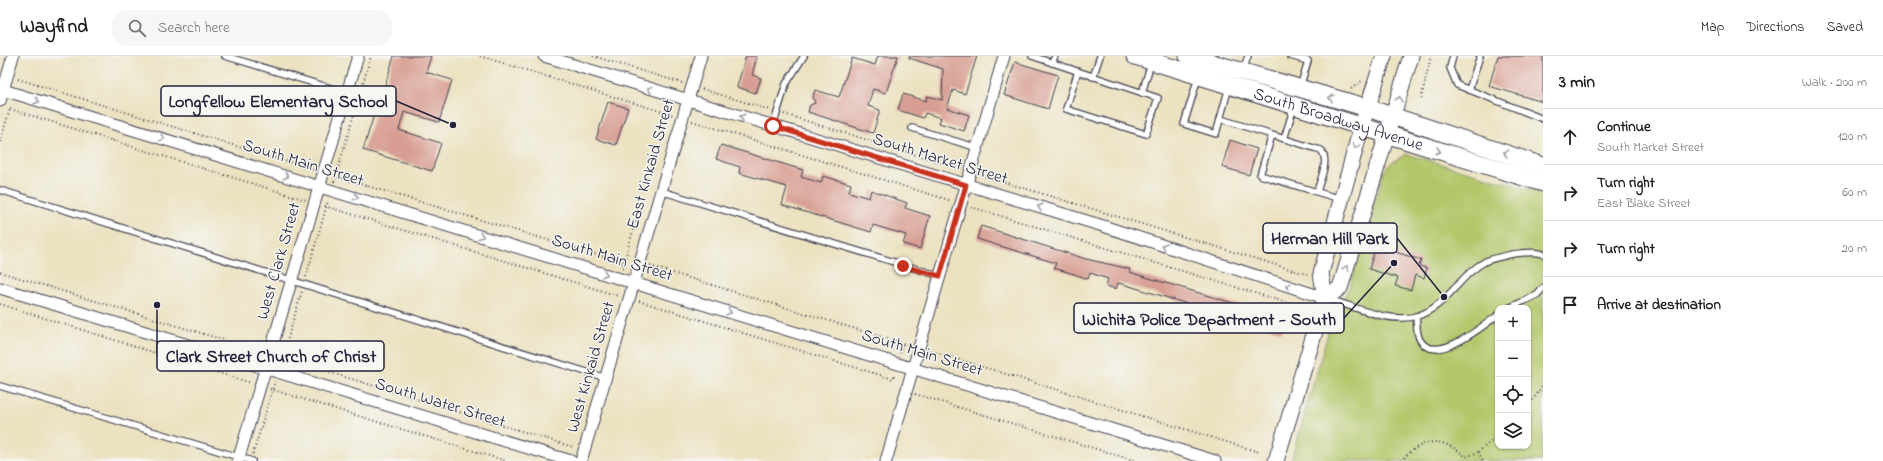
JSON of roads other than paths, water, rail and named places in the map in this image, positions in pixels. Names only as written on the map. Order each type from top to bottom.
[{"type":"main road","name":"South Broadway Avenue","points":[[1135,56],[1361,128],[1543,183]]},
{"type":"main road","name":"South Broadway Avenue","points":[[1188,56],[1208,59],[1242,72],[1368,108],[1543,166]]},
{"type":"main road","points":[[1276,461],[1325,298],[1321,273],[1361,128],[1384,56]]},
{"type":"main road","points":[[1325,298],[1340,288],[1394,117],[1411,56]]},
{"type":"street","points":[[1,93],[13,56]]},
{"type":"street","name":"West Clark Street","points":[[239,459],[358,56]]},
{"type":"street","name":"South Market Street","points":[[544,56],[1103,226],[1325,298]]},
{"type":"street","name":"East Kinkaid Street","points":[[634,283],[701,56]]},
{"type":"street","points":[[886,461],[1004,56]]},
{"type":"street","name":"South Main Street","points":[[1,93],[319,186],[1215,461]]},
{"type":"street","name":"West Kinkaid Street","points":[[581,461],[634,283]]},
{"type":"street","name":"South Water Street","points":[[0,288],[571,461]]},
{"type":"lane","points":[[225,56],[347,93]]},
{"type":"lane","points":[[773,126],[786,84],[804,56]]},
{"type":"lane","points":[[1032,56],[1078,71],[1093,77],[1158,98],[1146,134],[1066,109],[1078,71]]},
{"type":"lane","points":[[1052,63],[1055,56]]},
{"type":"lane","points":[[1093,77],[1100,56]]},
{"type":"lane","points":[[1242,72],[1248,56]]},
{"type":"lane","points":[[1290,56],[1309,59],[1300,89]]},
{"type":"lane","points":[[1453,56],[1450,68],[1457,85],[1543,119]]},
{"type":"lane","points":[[1469,90],[1480,56]]},
{"type":"lane","points":[[1142,93],[1152,62]]},
{"type":"lane","points":[[1198,76],[1184,124],[1216,134],[1230,86]]},
{"type":"lane","points":[[1284,139],[1294,106]]},
{"type":"lane","points":[[1220,119],[1321,150],[1325,155],[1325,164],[1317,192]]},
{"type":"lane","points":[[912,128],[978,148]]},
{"type":"lane","points":[[1272,135],[1260,175],[1342,199]]},
{"type":"lane","points":[[0,190],[606,378]]},
{"type":"lane","points":[[661,191],[940,276]]},
{"type":"lane","points":[[1325,298],[1384,316],[1398,318],[1416,316],[1439,304],[1466,276],[1486,261],[1522,253],[1543,254]]},
{"type":"lane","points":[[1516,305],[1537,295],[1543,288]]},
{"type":"lane","points":[[1537,295],[1543,298]]},
{"type":"lane","points":[[1416,316],[1417,331],[1420,340],[1430,348],[1436,349],[1449,346],[1468,337],[1495,317]]},
{"type":"lane","points":[[0,386],[239,459],[252,461]]},
{"type":"place","name":"Longfellow Elementary School","points":[[453,125]]},
{"type":"place","name":"Wichita Police Department - South","points":[[1394,263]]},
{"type":"place","name":"Herman Hill Park","points":[[1444,297]]},
{"type":"place","name":"Clark Street Church of Christ","points":[[157,305]]}]
